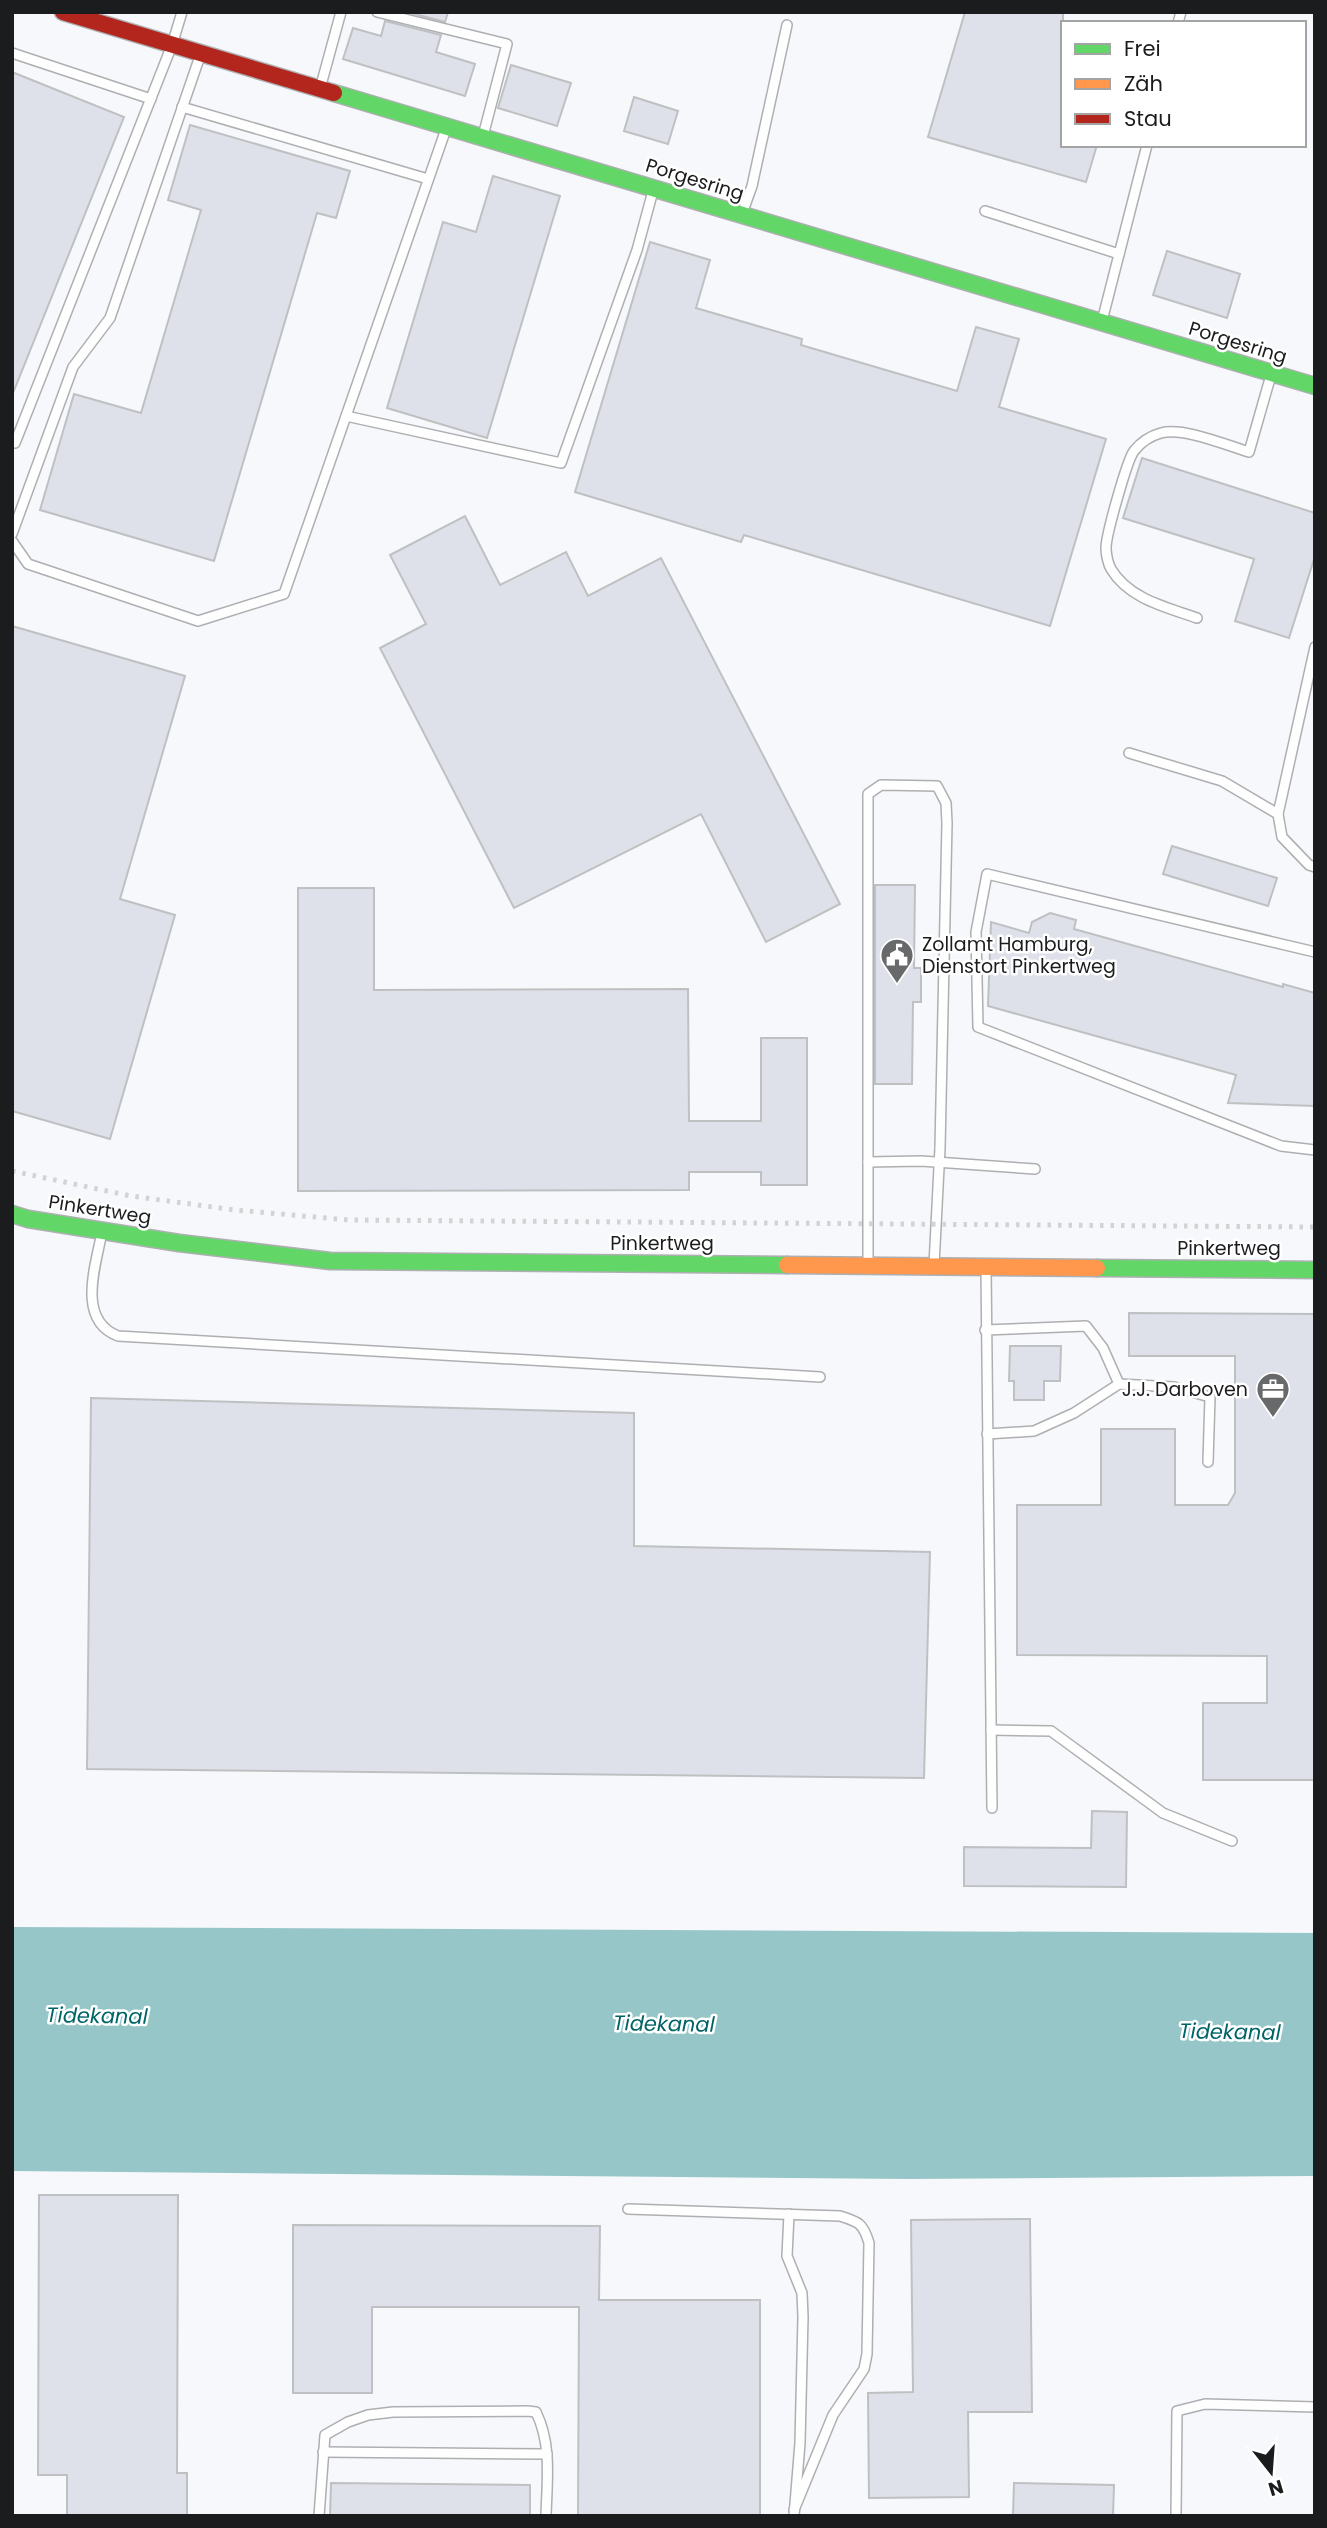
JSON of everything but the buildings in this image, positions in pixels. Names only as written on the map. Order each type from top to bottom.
[{"type":"street","name":"Porgesring","points":[[63,12],[1315,386]]},
{"type":"street","name":"Pinkertweg","points":[[12,1214],[28,1219],[179,1243],[330,1261],[1315,1269]]},
{"type":"lane","points":[[15,443],[172,45],[182,12]]},
{"type":"lane","points":[[320,89],[341,12]]},
{"type":"lane","points":[[377,12],[507,44],[482,138]]},
{"type":"lane","points":[[742,215],[752,186],[787,25]]},
{"type":"lane","points":[[12,53],[151,99]]},
{"type":"lane","points":[[12,534],[73,367],[110,318],[201,54]]},
{"type":"lane","points":[[182,107],[428,180]]},
{"type":"lane","points":[[12,541],[28,564],[198,621],[284,594],[447,127]]},
{"type":"lane","points":[[1101,323],[1146,147]]},
{"type":"lane","points":[[346,416],[561,463],[637,250],[653,189]]},
{"type":"lane","points":[[985,211],[1119,254]]},
{"type":"lane","points":[[1197,618],[1145,599],[1121,583],[1109,566],[1106,547],[1119,494],[1133,453],[1147,439],[1163,432],[1180,432],[1249,452],[1272,373]]},
{"type":"lane","points":[[1315,647],[1278,814],[1282,837],[1309,865],[1315,867]]},
{"type":"lane","points":[[1129,753],[1222,781],[1278,814]]},
{"type":"lane","points":[[868,1266],[868,794],[881,785],[937,786],[946,803],[939,1162],[934,1266]]},
{"type":"lane","points":[[1315,952],[987,874],[976,932],[978,1027],[1281,1146],[1315,1150]]},
{"type":"lane","points":[[868,1161],[939,1162],[1035,1169]]},
{"type":"lane","points":[[103,1231],[92,1289],[93,1306],[97,1320],[105,1332],[118,1336],[820,1377]]},
{"type":"lane","points":[[986,1267],[992,1808]]},
{"type":"lane","points":[[985,1330],[1086,1326],[1103,1348],[1119,1384]]},
{"type":"lane","points":[[987,1434],[1034,1431],[1074,1413],[1119,1384],[1174,1387],[1210,1397],[1208,1462]]},
{"type":"lane","points":[[991,1730],[1051,1731],[1163,1813],[1232,1841]]},
{"type":"lane","points":[[628,2209],[841,2216],[858,2222],[865,2231],[869,2243],[867,2354],[864,2369],[833,2415],[794,2513]]},
{"type":"lane","points":[[789,2214],[787,2256],[802,2293],[803,2317],[800,2443],[794,2513]]},
{"type":"lane","points":[[1176,2516],[1177,2411],[1205,2404],[1315,2407]]},
{"type":"lane","points":[[319,2516],[325,2435],[368,2415],[393,2412],[536,2412],[544,2429],[547,2454],[546,2516]]},
{"type":"lane","points":[[323,2452],[547,2454]]},
{"type":"water","name":"Tidekanal","points":[[12,1927],[1315,1933],[1315,2176],[910,2179],[12,2171]]},
{"type":"railway","points":[[12,1171],[131,1196],[235,1210],[349,1220],[1315,1227]]},
{"type":"traffic: fast","points":[[334,93],[1315,386]]},
{"type":"traffic: fast","points":[[12,1214],[28,1219],[179,1243],[330,1261],[787,1265]]},
{"type":"traffic: fast","points":[[1097,1268],[1315,1270]]},
{"type":"traffic: slow","points":[[787,1265],[1097,1268]]},
{"type":"traffic: jam","points":[[63,12],[334,93]]},
{"type":"place","name":"Zollamt Hamburg, Dienstort Pinkertweg","points":[[897,985]]},
{"type":"place","name":"J.J. Darboven","points":[[1273,1419]]}]
